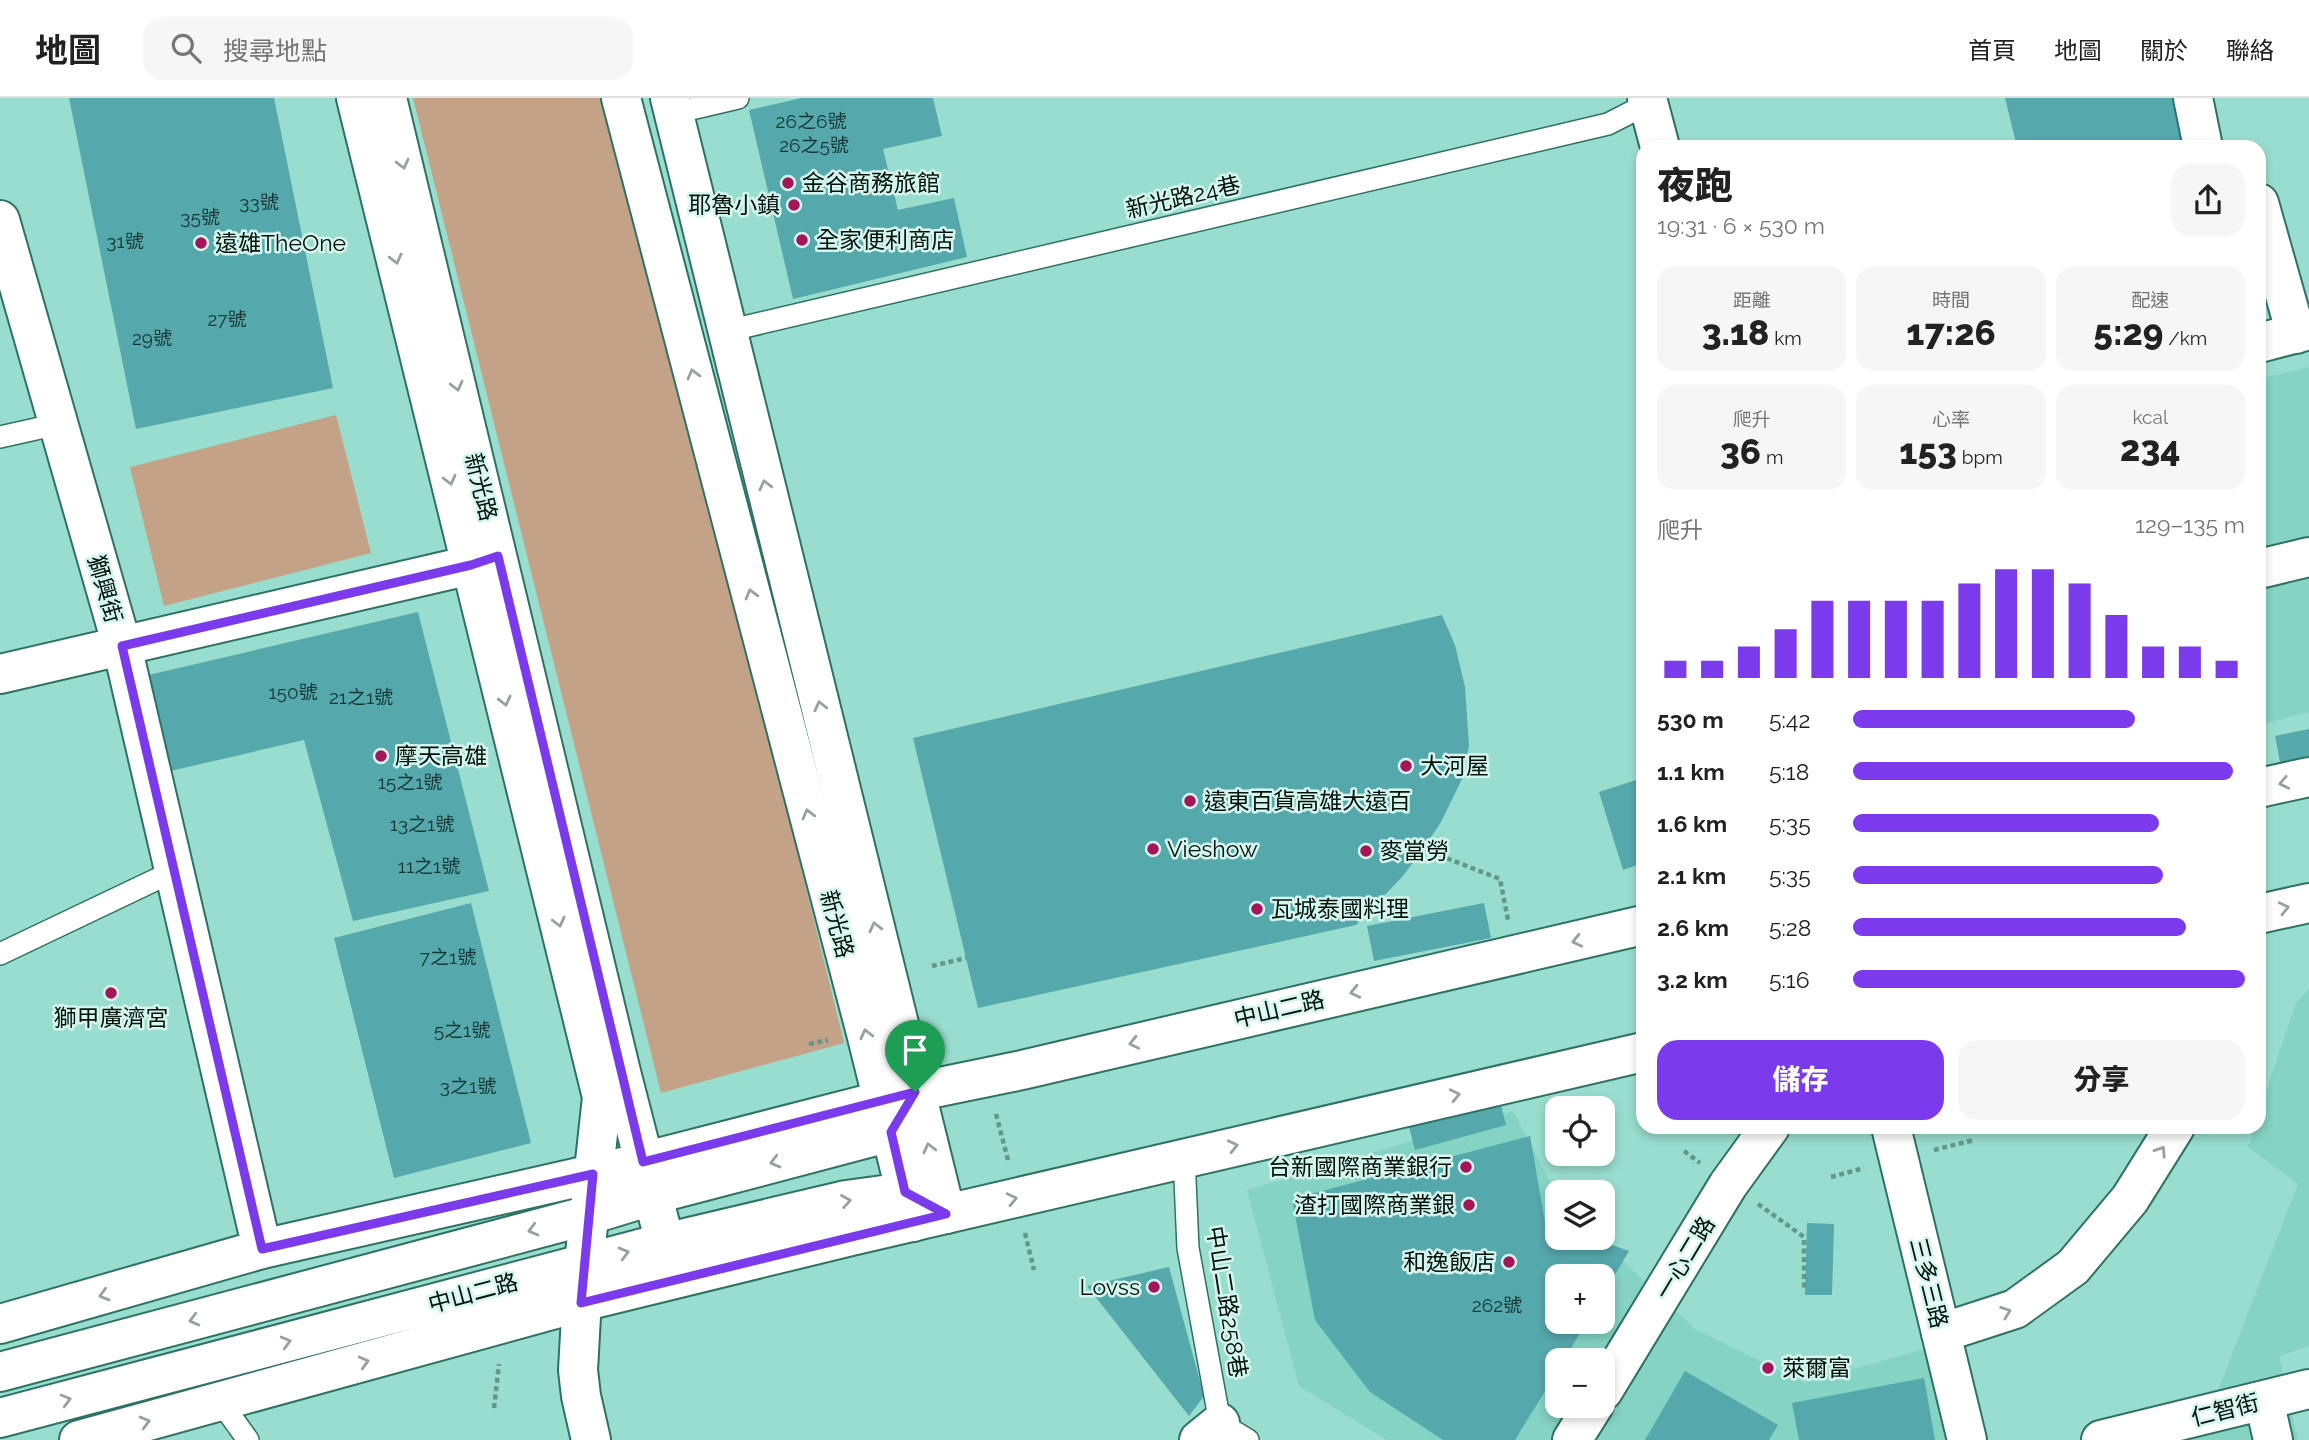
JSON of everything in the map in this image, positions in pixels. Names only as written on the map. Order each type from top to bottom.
[{"type":"street","name":"新光路","points":[[356,98],[484,561],[665,1242]]},
{"type":"street","name":"新光路","points":[[387,98],[484,561],[602,1097],[584,1263],[578,1370],[590,1440]]},
{"type":"street","name":"新光路","points":[[621,98],[896,1108],[921,1209]]},
{"type":"street","points":[[2193,98],[2202,140]]},
{"type":"street","points":[[1651,100],[1659,140]]},
{"type":"street","name":"新光路","points":[[672,106],[727,331],[896,1108]]},
{"type":"street","name":"獅興街","points":[[0,220],[122,646],[262,1249]]},
{"type":"street","points":[[2266,224],[2302,332],[2266,341]]},
{"type":"street","points":[[2266,567],[2309,557]]},
{"type":"street","points":[[0,674],[484,561]]},
{"type":"street","points":[[2266,786],[2309,777]]},
{"type":"street","points":[[2266,912],[2309,903]]},
{"type":"street","name":"中山二路","points":[[0,1372],[589,1215],[648,1179],[1021,1070],[1636,927]]},
{"type":"street","name":"中山二路","points":[[79,1440],[921,1209],[1184,1157],[1636,1054]]},
{"type":"street","name":"一心二路","points":[[1615,1371],[1728,1185],[1765,1134]]},
{"type":"street","name":"三多三路","points":[[1893,1134],[1967,1440]]},
{"type":"street","points":[[1941,1333],[2015,1309],[2073,1266],[2130,1199],[2171,1134]]},
{"type":"street","name":"中山二路","points":[[0,1324],[262,1249],[593,1174],[648,1179]]},
{"type":"street","name":"中山二路","points":[[0,1418],[665,1242],[846,1200],[921,1209]]},
{"type":"street","name":"仁智街","points":[[2101,1440],[2309,1389]]},
{"type":"street","points":[[2264,1400],[2273,1440]]},
{"type":"street","points":[[1572,1440],[1586,1418]]},
{"type":"lane","points":[[672,106],[738,98]]},
{"type":"lane","name":"新光路24巷","points":[[727,331],[1608,124],[1651,100]]},
{"type":"lane","points":[[0,437],[58,424]]},
{"type":"lane","points":[[0,954],[174,872]]},
{"type":"lane","name":"中山二路258巷","points":[[1184,1157],[1188,1248],[1223,1434]]},
{"type":"lane","points":[[220,1401],[248,1440]]},
{"type":"path","points":[[1423,849],[1500,879],[1510,929]]},
{"type":"path","points":[[932,966],[966,958]]},
{"type":"path","points":[[1768,1211],[1804,1237],[1804,1291]]},
{"type":"shaded area","points":[[413,98],[613,98],[844,1043],[661,1093]]},
{"type":"shaded area","points":[[2309,367],[2309,712],[2266,723],[2266,377]]},
{"type":"shaded area","points":[[336,415],[371,553],[164,606],[130,467]]},
{"type":"shaded area","points":[[2309,989],[2309,1346],[2279,1356],[2298,1440],[2186,1440],[2200,1437],[2298,1184],[2248,1147],[2253,1134],[2266,1134],[2266,1092],[2296,1003]]},
{"type":"shaded area","points":[[1513,1111],[1549,1180],[1545,1180],[1545,1250],[1611,1250],[1695,1329],[1805,1383],[1928,1348],[1950,1440],[1387,1440],[1299,1386],[1247,1190]]},
{"type":"building","name":"遠雄TheOne","points":[[69,98],[274,98],[333,388],[136,429]]},
{"type":"building","points":[[802,98],[933,98],[942,136],[883,149],[898,210],[954,198],[967,257],[793,299],[749,110]]},
{"type":"building","points":[[2005,98],[2212,98],[2197,140],[2015,140]]},
{"type":"building","name":"摩天高雄","points":[[418,612],[489,891],[353,921],[304,740],[162,773],[140,677]]},
{"type":"building","name":"遠東百貨高雄大遠百","points":[[1442,615],[1455,645],[1465,687],[1469,746],[1462,779],[1441,822],[1423,849],[1403,876],[1356,925],[978,1008],[913,738]]},
{"type":"building","points":[[2309,729],[2309,756],[2280,762],[2275,736]]},
{"type":"building","points":[[1636,780],[1636,865],[1623,870],[1599,792]]},
{"type":"building","points":[[471,903],[531,1143],[394,1178],[334,938]]},
{"type":"building","points":[[1484,903],[1491,938],[1374,961],[1367,926]]},
{"type":"building","points":[[1499,1097],[1506,1125],[1415,1150],[1408,1123]]},
{"type":"building","points":[[1530,1136],[1545,1222],[1545,1250],[1615,1250],[1615,1246],[1629,1251],[1615,1275],[1615,1264],[1545,1264],[1545,1334],[1579,1334],[1571,1348],[1545,1348],[1545,1391],[1515,1440],[1443,1440],[1370,1392],[1315,1320],[1292,1199]]},
{"type":"building","points":[[1807,1223],[1834,1224],[1832,1295],[1805,1295]]},
{"type":"building","points":[[1169,1267],[1204,1396],[1189,1416],[1087,1286]]},
{"type":"building","points":[[1685,1371],[1778,1425],[1769,1440],[1645,1440]]},
{"type":"building","points":[[1924,1378],[1935,1440],[1799,1440],[1792,1403]]},
{"type":"place","name":"金谷商務旅館","points":[[788,183]]},
{"type":"place","name":"耶魯小鎮","points":[[794,205]]},
{"type":"place","name":"全家便利商店","points":[[802,240]]},
{"type":"place","name":"遠雄TheOne","points":[[201,243]]},
{"type":"place","name":"摩天高雄","points":[[381,756]]},
{"type":"place","name":"大河屋","points":[[1406,766]]},
{"type":"place","name":"遠東百貨高雄大遠百","points":[[1190,801]]},
{"type":"place","name":"Vieshow","points":[[1153,849]]},
{"type":"place","name":"麥當勞","points":[[1366,851]]},
{"type":"place","name":"瓦城泰國料理","points":[[1257,909]]},
{"type":"place","name":"獅甲廣濟宮","points":[[111,993]]},
{"type":"place","name":"台新國際商業銀行","points":[[1466,1167]]},
{"type":"place","name":"渣打國際商業銀","points":[[1469,1205]]},
{"type":"place","name":"和逸飯店","points":[[1509,1262]]},
{"type":"place","name":"Lovss","points":[[1154,1287]]},
{"type":"place","name":"萊爾富","points":[[1768,1368]]},
{"type":"route","points":[[498,556],[643,1162],[915,1092],[891,1132],[905,1192],[946,1214],[581,1303],[593,1174],[262,1249],[122,646],[471,565],[498,556]]}]
